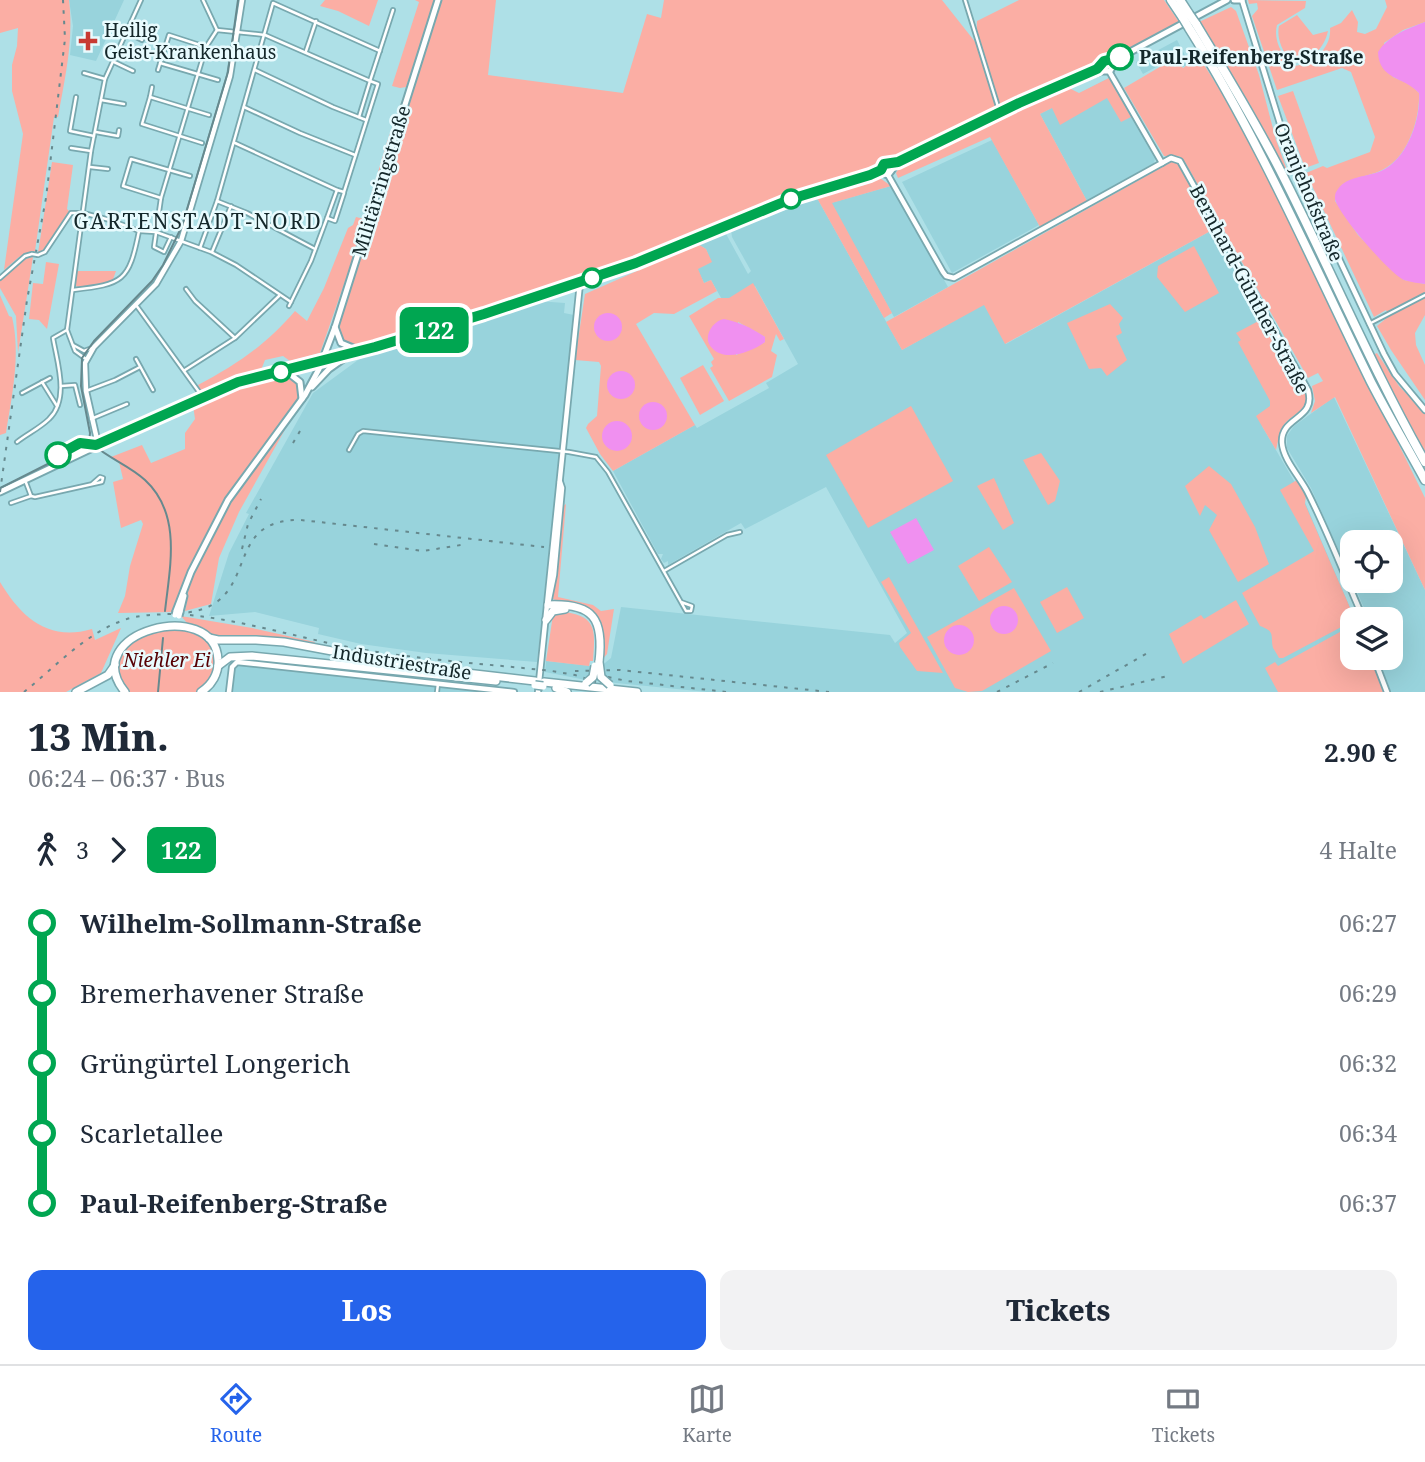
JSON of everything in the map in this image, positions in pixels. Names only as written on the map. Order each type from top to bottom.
[{"type":"highway","points":[[1171,0],[1186,16]]},
{"type":"highway","points":[[1180,0],[1186,16],[1275,181],[1373,384],[1425,480]]},
{"type":"highway","points":[[1192,26],[1246,106],[1284,177],[1376,370],[1425,461]]},
{"type":"highway","points":[[1373,384],[1381,406],[1425,488]]},
{"type":"highway","points":[[548,605],[581,613],[593,624],[598,639],[597,662],[601,677],[610,685],[643,692]]},
{"type":"highway","points":[[548,605],[575,607],[590,613],[600,631],[593,677],[586,683],[557,685]]},
{"type":"highway","points":[[547,620],[553,611],[559,608]]},
{"type":"highway","points":[[76,692],[108,675],[125,643],[134,636],[166,627],[189,628],[207,637],[216,650],[218,666],[212,681],[201,692]]},
{"type":"highway","name":"Industriestraße","points":[[207,637],[218,640],[256,639],[284,642],[423,668],[539,685]]},
{"type":"highway","name":"Industriestraße","points":[[218,666],[228,658],[245,656],[637,692]]},
{"type":"highway","points":[[350,667],[339,662],[337,657],[353,656]]},
{"type":"highway","points":[[116,661],[116,678],[120,692]]},
{"type":"highway","points":[[557,685],[567,692]]},
{"type":"highway","name":"Industriestraße","points":[[557,685],[596,692]]},
{"type":"main road","name":"Militärringstraße","points":[[304,397],[335,327],[438,0]]},
{"type":"main road","points":[[1,491],[202,396],[238,382],[438,329],[648,259],[791,199],[887,171],[898,162],[1000,112],[1109,66],[1224,2],[1237,0]]},
{"type":"main road","points":[[335,327],[341,343],[360,351]]},
{"type":"main road","points":[[166,627],[178,613],[185,586],[235,488],[304,397],[329,369],[351,354]]},
{"type":"main road","points":[[280,372],[289,373],[300,382],[304,397]]},
{"type":"main road","points":[[178,613],[181,621],[189,628]]},
{"type":"street","points":[[86,355],[78,354],[67,330],[91,151],[104,79],[141,0]]},
{"type":"street","points":[[203,0],[216,30]]},
{"type":"street","points":[[98,444],[86,391],[86,355],[161,276],[181,240],[230,76],[242,0]]},
{"type":"street","points":[[965,0],[1000,112]]},
{"type":"street","name":"Oranjehofstraße","points":[[1237,0],[1247,17],[1289,153],[1368,324],[1395,374],[1425,410]]},
{"type":"street","points":[[200,248],[217,201],[274,3],[380,51]]},
{"type":"street","points":[[359,117],[393,10]]},
{"type":"street","points":[[306,52],[316,21]]},
{"type":"street","points":[[216,30],[265,35],[378,84],[335,221],[327,218]]},
{"type":"street","points":[[171,237],[162,252],[154,247],[161,198],[169,170],[206,47],[216,30]]},
{"type":"street","points":[[126,32],[142,40]]},
{"type":"street","points":[[158,70],[169,35],[206,47]]},
{"type":"street","points":[[113,62],[133,71]]},
{"type":"street","points":[[160,63],[218,80]]},
{"type":"street","points":[[887,171],[943,272],[954,278],[1162,163],[1109,66]]},
{"type":"street","points":[[255,70],[366,120]]},
{"type":"street","points":[[84,73],[104,79]]},
{"type":"street","points":[[152,87],[142,124],[202,143]]},
{"type":"street","points":[[76,97],[70,131],[118,138],[119,130]]},
{"type":"street","points":[[150,97],[209,115]]},
{"type":"street","points":[[101,100],[124,104]]},
{"type":"street","points":[[244,107],[355,155]]},
{"type":"street","points":[[234,143],[344,192]]},
{"type":"street","points":[[71,148],[91,151]]},
{"type":"street","name":"Bernhard-Günther-Straße","points":[[1162,163],[1174,158],[1182,163],[1308,390],[1308,409],[1284,430],[1282,445],[1311,501],[1358,607]]},
{"type":"street","points":[[161,198],[123,186],[131,159],[190,176]]},
{"type":"street","points":[[89,166],[108,169]]},
{"type":"street","points":[[0,278],[30,255],[45,252],[73,212],[139,231],[156,232],[211,252],[236,265],[290,304],[316,249],[337,190]]},
{"type":"street","points":[[217,201],[316,249]]},
{"type":"street","points":[[211,252],[231,206]]},
{"type":"street","points":[[72,290],[110,286],[121,279],[131,263],[139,231]]},
{"type":"street","points":[[539,685],[559,479],[583,281]]},
{"type":"street","points":[[570,286],[580,293]]},
{"type":"street","points":[[186,289],[234,338]]},
{"type":"street","points":[[1368,324],[1425,295]]},
{"type":"street","points":[[185,370],[234,338],[279,296]]},
{"type":"street","points":[[136,305],[202,396]]},
{"type":"street","points":[[17,442],[49,419],[57,406],[61,386],[53,338],[67,330]]},
{"type":"street","points":[[73,345],[86,355]]},
{"type":"street","points":[[136,359],[153,390]]},
{"type":"street","points":[[86,391],[116,380],[140,367]]},
{"type":"street","points":[[22,393],[50,378]]},
{"type":"street","points":[[41,382],[57,406]]},
{"type":"street","points":[[61,386],[75,386],[80,405]]},
{"type":"street","points":[[91,419],[127,404]]},
{"type":"street","points":[[349,450],[358,434],[363,431],[590,455],[603,464],[681,602]]},
{"type":"street","points":[[25,480],[31,496]]},
{"type":"street","points":[[11,503],[31,496],[92,484]]},
{"type":"street","points":[[664,571],[727,535],[740,532]]},
{"type":"street","name":"Industriestraße","points":[[229,692],[232,667],[237,662],[514,692]]},
{"type":"street","points":[[1379,670],[1387,692]]},
{"type":"street","points":[[437,692],[438,684]]},
{"type":"shaded area","name":"Heilig Geist-Krankenhaus","points":[[69,0],[124,0],[96,61],[70,55],[73,26]]},
{"type":"shaded area","points":[[1425,22],[1425,284],[1404,280],[1377,256],[1338,207],[1335,194],[1347,182],[1390,166],[1405,148],[1418,115],[1419,93],[1387,73],[1379,61],[1378,52],[1393,37]]},
{"type":"shaded area","points":[[1177,40],[1189,63],[1183,67],[1175,57],[1143,74],[1136,62]]},
{"type":"shaded area","points":[[1109,78],[1155,159],[1154,163],[1087,201],[1040,114]]},
{"type":"shaded area","points":[[992,140],[1039,225],[952,273],[902,182]]},
{"type":"shaded area","points":[[891,186],[948,287],[894,317],[831,203]]},
{"type":"shaded area","points":[[817,198],[902,350],[984,304],[1006,344],[1216,228],[1266,317],[1257,323],[1301,403],[1262,426],[1301,493],[1340,584],[1340,593],[1344,593],[1350,607],[1340,607],[1340,670],[1358,670],[1368,692],[707,692],[586,680],[545,672],[546,661],[600,667],[611,658],[621,607],[890,635],[895,643],[907,633],[826,487],[745,529],[741,523],[668,565],[668,561],[664,563],[661,559],[663,554],[658,554],[613,471],[769,388],[766,383],[798,364],[755,286],[724,303],[711,280],[704,283],[697,268],[711,262],[706,249],[698,244],[725,232],[748,274],[751,271],[732,237],[731,230]]},
{"type":"shaded area","points":[[537,301],[565,303],[564,313],[574,315],[537,662],[426,653],[361,644],[318,634],[319,628],[255,612],[209,616],[229,553],[249,514],[246,513],[313,393],[358,360],[386,348]]},
{"type":"shaded area","points":[[608,313],[618,317],[622,327],[618,337],[608,341],[598,337],[594,327],[598,317]]},
{"type":"shaded area","points":[[724,319],[755,331],[765,337],[765,342],[739,354],[718,353],[710,345],[708,336],[712,327]]},
{"type":"shaded area","points":[[621,371],[631,375],[635,385],[631,395],[621,399],[611,395],[607,385],[611,375]]},
{"type":"shaded area","points":[[1334,397],[1397,530],[1340,530],[1340,554],[1311,488],[1287,448],[1287,436],[1294,426]]},
{"type":"shaded area","points":[[653,402],[663,406],[667,416],[663,426],[653,430],[643,426],[639,416],[643,406]]},
{"type":"shaded area","points":[[617,421],[628,425],[632,436],[628,447],[617,451],[606,447],[602,436],[606,425]]},
{"type":"shaded area","points":[[916,518],[934,550],[908,564],[890,532]]},
{"type":"shaded area","points":[[1403,543],[1425,590],[1425,692],[1391,692],[1383,670],[1403,670],[1403,607],[1364,607],[1357,593],[1403,593]]},
{"type":"shaded area","points":[[1004,606],[1014,610],[1018,620],[1014,630],[1004,634],[994,630],[990,620],[994,610]]},
{"type":"shaded area","points":[[959,625],[970,629],[974,640],[970,651],[959,655],[948,651],[944,640],[948,629]]},
{"type":"shaded area","points":[[239,665],[494,692],[232,692],[235,667]]},
{"type":"green space","points":[[0,0],[69,0],[70,15],[66,73],[58,117],[54,117],[35,251],[19,257],[4,270],[23,134],[12,91],[12,65],[18,28],[0,33]]},
{"type":"green space","points":[[325,0],[378,0],[369,26],[338,11],[320,6]]},
{"type":"green space","points":[[415,0],[435,0],[406,87],[400,88],[392,86],[419,2]]},
{"type":"green space","points":[[440,0],[496,0],[488,75],[623,93],[647,14],[661,18],[664,0],[942,0],[976,43],[977,21],[1019,0],[1164,0],[1179,22],[1112,57],[1103,58],[1098,64],[997,109],[896,159],[882,162],[873,170],[783,198],[647,256],[404,335],[357,346],[344,342],[338,327]]},
{"type":"green space","points":[[1248,0],[1306,1],[1305,8],[1277,25],[1279,47],[1293,66],[1314,59],[1328,42],[1330,28],[1341,23],[1352,10],[1358,22],[1357,32],[1365,34],[1376,29],[1387,7],[1385,0],[1425,0],[1425,22],[1403,30],[1384,43],[1393,77],[1411,85],[1419,93],[1411,137],[1399,157],[1391,164],[1346,183],[1340,187],[1335,201],[1358,235],[1404,280],[1425,284],[1425,315],[1415,333],[1416,345],[1425,365],[1425,400],[1377,326],[1389,316],[1386,310],[1374,317],[1306,173],[1370,152],[1375,137],[1351,72],[1342,68],[1277,90],[1252,16],[1258,9],[1257,3],[1249,4]]},
{"type":"green space","points":[[1231,7],[1236,11],[1259,75],[1276,140],[1290,178],[1249,103],[1199,22]]},
{"type":"green space","points":[[1297,15],[1313,35],[1328,31],[1316,53],[1306,60],[1293,63],[1282,46],[1278,31],[1279,26]]},
{"type":"green space","points":[[1199,57],[1241,123],[1425,498],[1425,590],[1403,543],[1403,530],[1397,530],[1335,397],[1311,413],[1315,401],[1312,386],[1323,381],[1318,373],[1308,378],[1185,162],[1179,156],[1164,156],[1124,88],[1175,58],[1183,68]]},
{"type":"green space","points":[[1109,78],[1131,117],[1121,122],[1107,98],[1060,125],[1052,108],[1040,114],[1087,201],[1040,227],[990,137],[898,178],[896,173],[900,166],[1067,87],[1079,93]]},
{"type":"green space","points":[[1293,91],[1319,163],[1305,168],[1278,96]]},
{"type":"green space","points":[[404,95],[359,241],[320,353],[290,361],[283,356],[265,360],[261,370],[201,392],[198,385],[250,353],[295,311],[307,321],[324,288],[348,228],[353,225],[356,217],[364,219]]},
{"type":"green space","points":[[1173,161],[1178,162],[1216,228],[1005,344],[984,305],[902,350],[886,322]]},
{"type":"green space","points":[[52,162],[73,165],[67,209],[69,211],[44,251],[38,253]]},
{"type":"green space","points":[[880,178],[891,186],[832,203],[892,313],[884,318],[817,198]]},
{"type":"green space","points":[[698,244],[706,249],[712,262],[698,269],[704,283],[711,280],[717,291],[674,314],[654,313],[636,324],[695,425],[613,471],[586,428],[597,416],[601,366],[599,362],[575,360],[585,294]]},
{"type":"green space","points":[[1194,246],[1219,293],[1185,312],[1157,277],[1158,266]]},
{"type":"green space","points":[[33,257],[18,353],[16,316],[0,288],[0,281],[25,259]]},
{"type":"green space","points":[[46,262],[59,264],[47,329],[39,320],[29,319],[33,283],[43,284]]},
{"type":"green space","points":[[77,271],[116,271],[112,282],[78,287],[75,285]]},
{"type":"green space","points":[[753,283],[784,339],[780,341],[776,334],[771,351],[777,355],[772,377],[729,401],[710,368],[714,359],[689,316],[718,298],[729,298]],"holes":[[[738,322],[765,337],[765,342],[736,355]]]},
{"type":"green space","points":[[0,295],[9,316],[12,317],[16,346],[15,375],[6,433],[0,435]]},
{"type":"green space","points":[[1110,304],[1123,318],[1119,324],[1122,333],[1116,336],[1127,360],[1107,376],[1101,368],[1089,369],[1067,323]]},
{"type":"green space","points":[[1266,317],[1307,394],[1302,409],[1283,426],[1276,450],[1256,416],[1270,406],[1270,401],[1238,342],[1241,340],[1236,333]]},
{"type":"green space","points":[[1377,353],[1399,386],[1425,413],[1425,452],[1373,355]]},
{"type":"green space","points":[[703,365],[724,401],[700,415],[680,378]]},
{"type":"green space","points":[[288,375],[297,383],[299,396],[221,508],[186,577],[173,612],[118,613],[125,596],[130,566],[143,524],[141,520],[121,528],[113,482],[123,479],[119,462],[111,457],[142,445],[151,463],[185,449],[185,433],[195,419],[193,405],[241,385]]},
{"type":"green space","points":[[911,406],[953,481],[868,528],[826,455]]},
{"type":"green space","points":[[292,417],[239,512],[219,558],[211,604],[185,611],[190,584],[210,536],[248,474]]},
{"type":"green space","points":[[1041,453],[1060,481],[1055,501],[1048,505],[1023,460]]},
{"type":"green space","points":[[1209,466],[1231,484],[1255,527],[1269,564],[1238,582],[1209,530],[1217,515],[1205,505],[1200,516],[1185,486]]},
{"type":"green space","points":[[994,478],[1014,523],[1003,530],[977,486]]},
{"type":"green space","points":[[1297,480],[1306,494],[1305,504],[1340,585],[1340,593],[1344,593],[1350,607],[1340,607],[1340,628],[1283,658],[1279,658],[1273,648],[1270,632],[1260,626],[1242,593],[1314,551],[1280,490]]},
{"type":"green space","points":[[566,504],[558,597],[593,605],[601,611],[614,609],[607,654],[600,662],[601,625],[593,611],[575,603],[553,599],[562,507]]},
{"type":"green space","points":[[989,547],[1012,582],[979,601],[958,566]]},
{"type":"green space","points":[[889,577],[943,673],[917,671],[900,647],[899,643],[911,633],[881,582]]},
{"type":"green space","points":[[0,582],[27,616],[49,629],[76,632],[92,629],[95,640],[121,628],[101,673],[66,692],[0,692]]},
{"type":"green space","points":[[1067,587],[1084,618],[1057,633],[1040,602]]},
{"type":"green space","points":[[1014,588],[1051,651],[982,691],[968,692],[955,688],[927,637]]},
{"type":"green space","points":[[1236,600],[1249,624],[1183,664],[1169,634],[1201,615],[1204,619]]},
{"type":"green space","points":[[558,611],[580,616],[591,625],[594,649],[593,661],[590,661],[589,666],[546,661],[553,615]]},
{"type":"green space","points":[[181,616],[315,642],[314,644],[284,638],[217,638],[187,623]]},
{"type":"green space","name":"Niehler Ei","points":[[166,628],[194,631],[207,640],[217,660],[213,677],[198,692],[127,692],[118,678],[117,661],[129,641]]},
{"type":"green space","points":[[1340,632],[1340,670],[1375,670],[1383,692],[1278,692],[1265,668],[1275,662],[1278,666]]},
{"type":"tram line","points":[[0,488],[89,443],[90,433],[81,386],[82,358],[94,341],[152,281],[182,226],[228,72],[238,0]]},
{"type":"tram line","points":[[81,447],[95,446],[139,475],[157,494],[164,508],[171,541],[165,611]]},
{"type":"tram line","points":[[158,692],[163,638]]},
{"type":"railway","points":[[0,492],[27,300],[46,198],[65,39],[63,0]]},
{"type":"railway","points":[[293,443],[300,431]]},
{"type":"railway","points":[[242,549],[248,524],[261,499]]},
{"type":"railway","points":[[24,692],[84,642],[110,626],[136,617],[197,611],[218,601],[229,590],[254,538],[265,528],[280,522],[301,520],[499,542]]},
{"type":"railway","points":[[489,541],[544,547]]},
{"type":"railway","points":[[374,544],[423,551],[461,545]]},
{"type":"railway","points":[[190,615],[232,621],[359,649],[552,671],[596,682]]},
{"type":"railway","points":[[1079,692],[1151,651]]},
{"type":"railway","points":[[997,692],[1053,663]]},
{"type":"railway","points":[[575,671],[620,670],[829,692]]},
{"type":"railway","points":[[1100,692],[1168,676]]},
{"type":"railway","points":[[608,677],[727,692]]},
{"type":"bus line","name":"122","points":[[58,455],[80,443],[96,445],[238,382],[405,339],[636,263],[775,205],[870,175],[881,170],[884,164],[898,162],[1019,103],[1097,69],[1104,61],[1120,57]]},
{"type":"place","name":"Heilig Geist-Krankenhaus","points":[[88,41]]},
{"type":"place","name":"Paul-Reifenberg-Straße","points":[[1120,57]]},
{"type":"district","name":"GARTENSTADT-NORD","points":[[198,221]]}]
